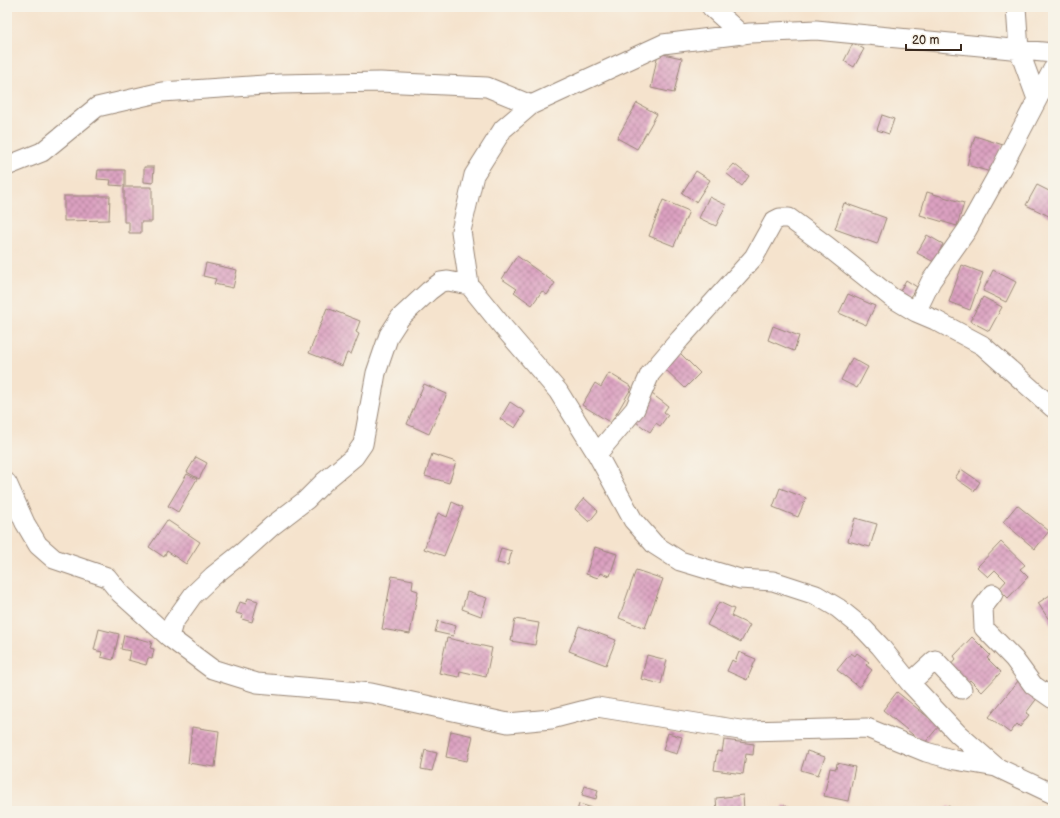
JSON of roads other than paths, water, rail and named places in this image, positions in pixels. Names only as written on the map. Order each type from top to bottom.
[{"type":"street","points":[[711,7],[742,35]]},
{"type":"street","points":[[1016,7],[1019,50],[1038,99]]},
{"type":"street","points":[[1053,53],[816,30],[750,34],[663,44],[531,105],[503,129],[474,175],[461,231],[469,285],[558,391],[597,454],[633,520],[654,545],[680,561],[740,578],[774,581],[816,595],[838,608],[864,629],[880,646],[910,684],[958,734],[996,767],[1053,794]]},
{"type":"street","points":[[916,312],[931,281],[967,230],[1053,69]]},
{"type":"street","points":[[7,166],[42,152],[97,107],[162,92],[280,84],[380,82],[487,88],[531,105]]},
{"type":"street","points":[[597,454],[635,409],[650,374],[754,257],[774,221],[780,218],[789,218],[828,246],[891,297],[916,312],[935,320],[982,346],[1053,408]]},
{"type":"street","points":[[169,636],[172,623],[193,595],[272,526],[306,500],[325,481],[354,457],[363,444],[376,373],[389,335],[400,318],[441,282],[448,281],[469,285]]},
{"type":"street","points":[[7,483],[25,523],[38,545],[54,559],[107,577],[120,593],[169,636],[212,669],[256,683],[371,693],[508,723],[550,719],[597,707],[746,731],[867,728],[926,752],[955,760],[996,767]]},
{"type":"street","points":[[993,594],[983,607],[984,628],[1014,658],[1033,685],[1053,699]]},
{"type":"street","points":[[910,684],[935,660],[962,689]]}]
